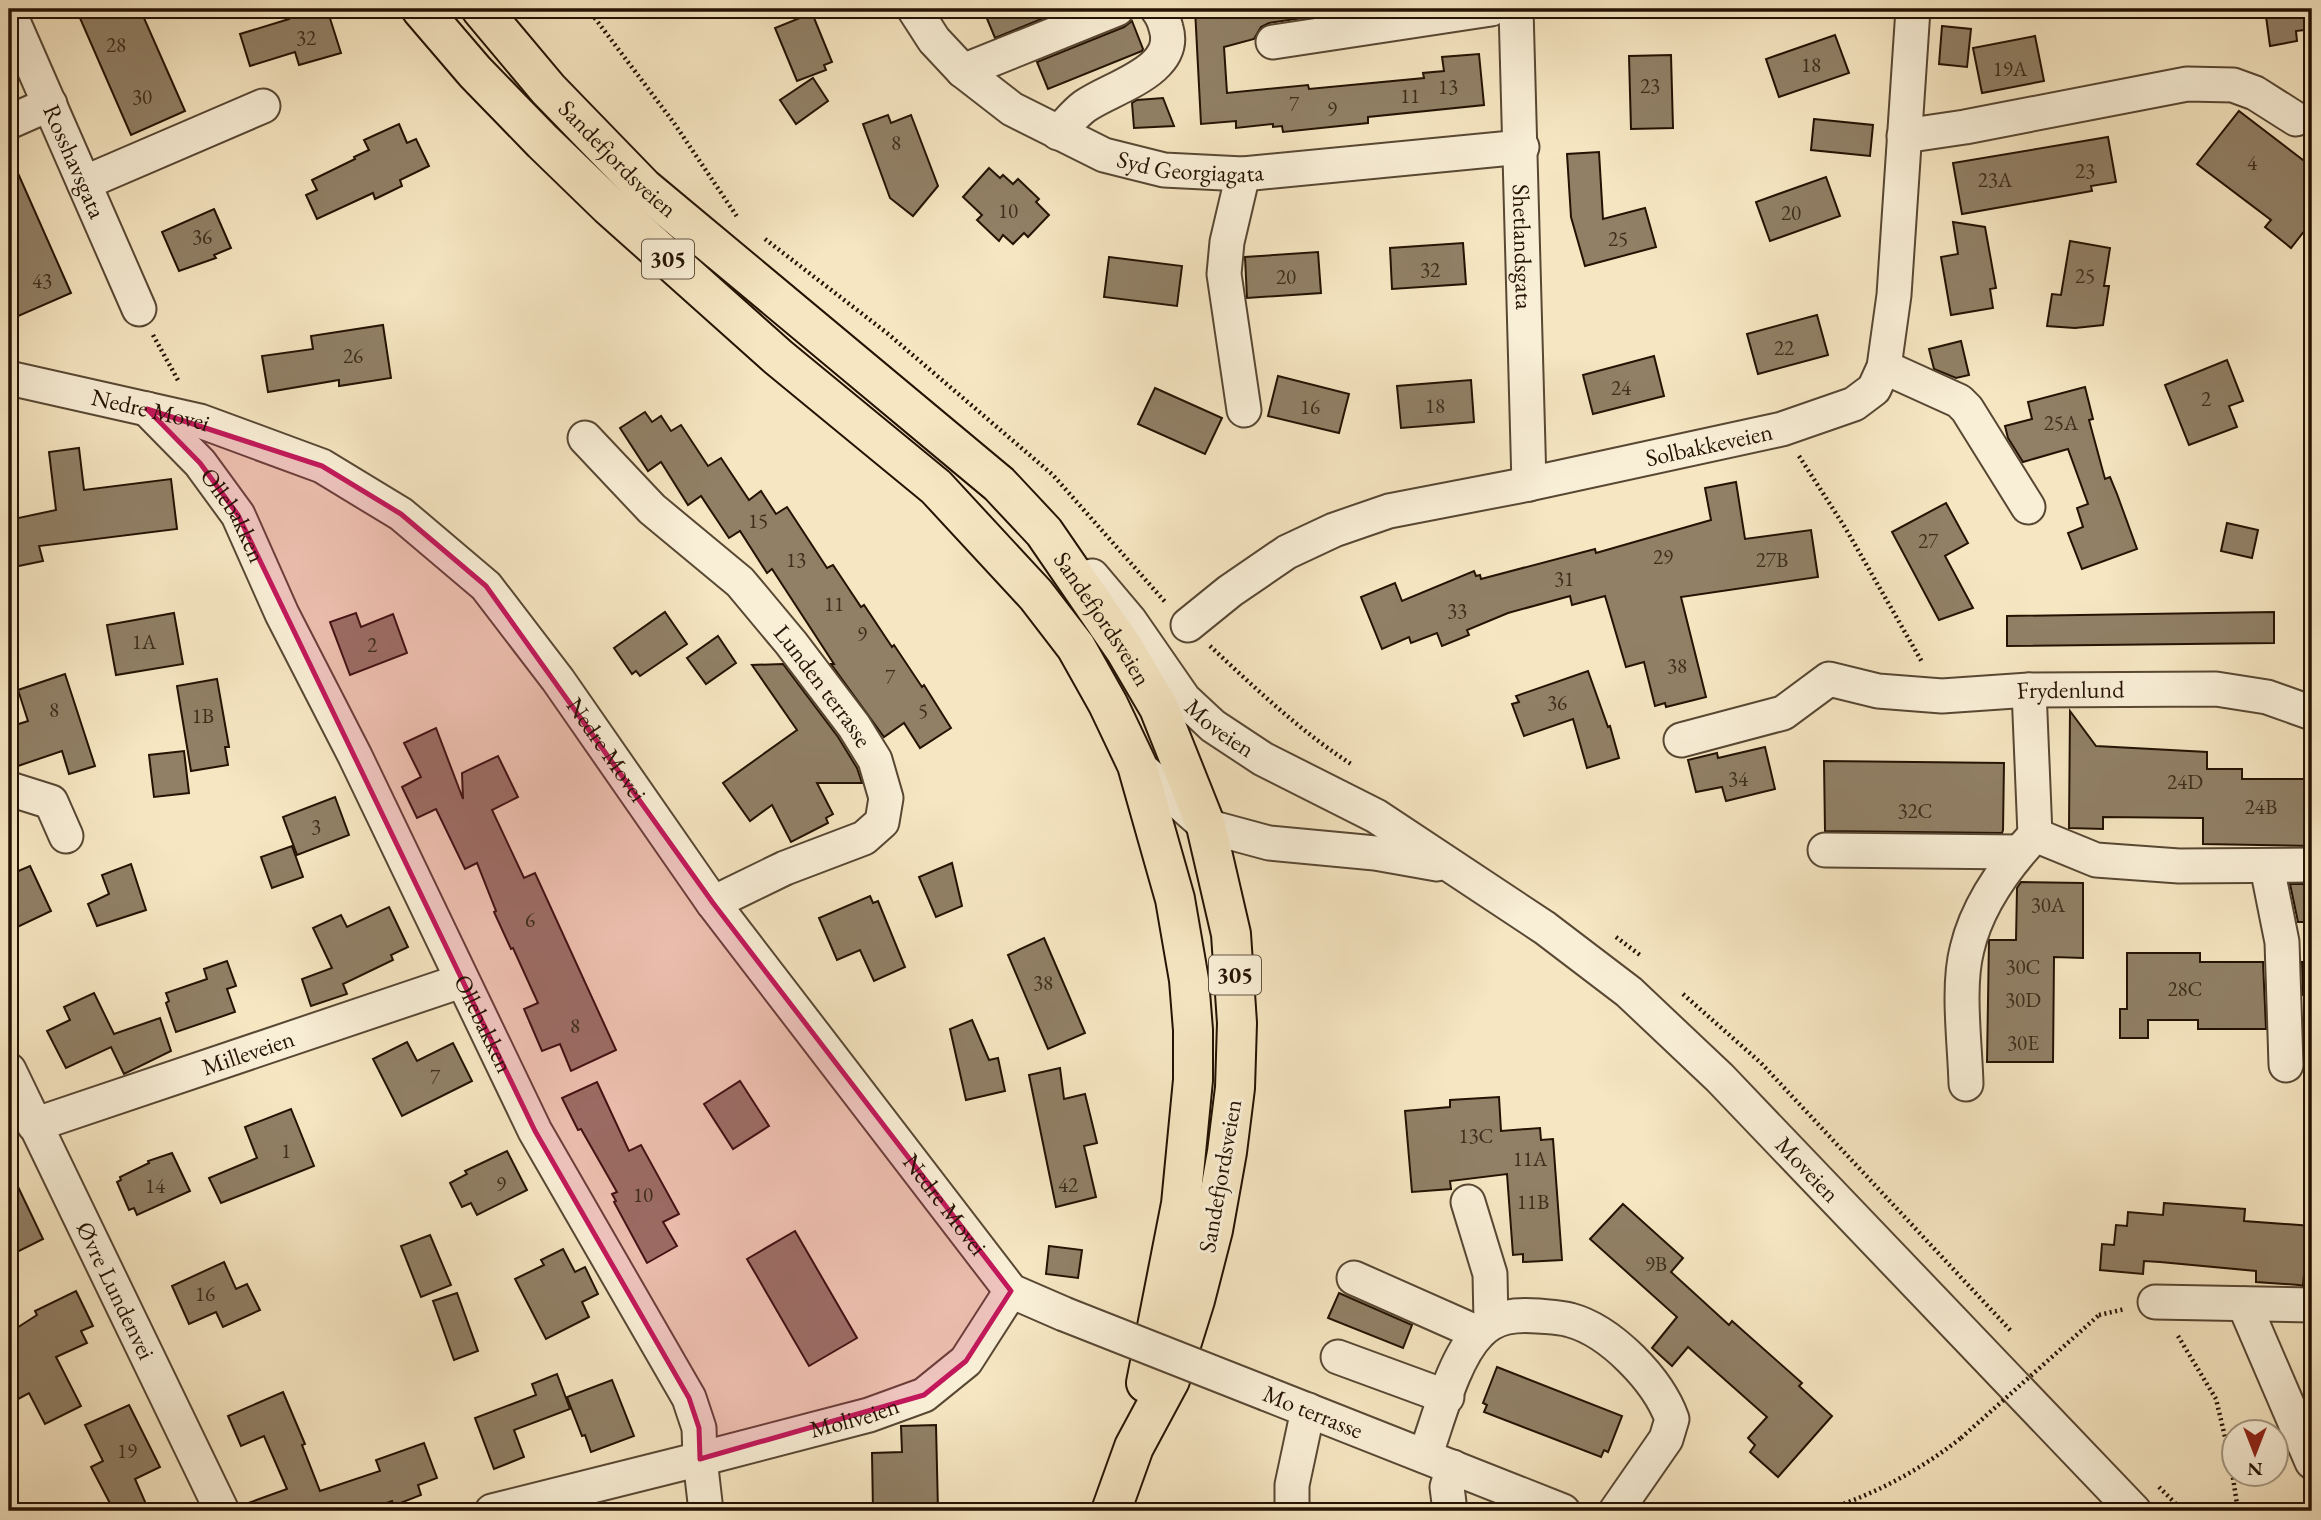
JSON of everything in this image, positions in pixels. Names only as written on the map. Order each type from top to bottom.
[{"type":"main road","name":"Sandefjordsveien","points":[[421,9],[495,92],[609,206],[778,357],[936,487],[1036,595],[1076,647],[1108,704],[1137,765],[1177,913],[1190,992],[1193,1030],[1193,1080],[1181,1203],[1134,1447]]},
{"type":"main road","name":"Sandefjordsveien","points":[[481,9],[548,89],[644,188],[999,484],[1044,531],[1125,650],[1159,708],[1206,825],[1231,934],[1236,981],[1235,1088],[1227,1152],[1210,1242],[1195,1300],[1170,1380],[1134,1447],[1111,1511]]},
{"type":"street","name":"Syd Georgiagata","points":[[914,9],[934,40],[963,71],[1012,109],[1104,155],[1164,170],[1243,174],[1522,147]]},
{"type":"street","points":[[963,71],[1117,9]]},
{"type":"street","points":[[1058,133],[1083,107],[1143,74],[1164,56],[1170,39],[1162,15],[1157,9]]},
{"type":"street","points":[[1273,42],[1491,9]]},
{"type":"street","name":"Shetlandsgata","points":[[1516,9],[1522,147],[1529,484]]},
{"type":"street","name":"Solbakkeveien","points":[[1188,625],[1230,591],[1287,552],[1334,530],[1390,511],[1782,429],[1854,404],[1874,389],[1884,367],[1894,295],[1913,9]]},
{"type":"street","name":"Rosshavsgata","points":[[9,12],[139,309]]},
{"type":"street","points":[[1904,136],[1965,127],[2187,83],[2233,85],[2255,93],[2296,119]]},
{"type":"street","points":[[9,122],[50,104]]},
{"type":"street","points":[[84,183],[263,106]]},
{"type":"street","points":[[1243,174],[1227,242],[1224,274],[1244,410]]},
{"type":"street","points":[[1884,367],[1959,401],[1968,409],[2028,508]]},
{"type":"street","name":"Nedre Movei","points":[[9,378],[200,421],[322,466],[401,514],[486,586],[558,680],[713,903],[1011,1291],[1064,1314]]},
{"type":"street","name":"Ollebakken","points":[[147,409],[200,463],[238,516],[282,614],[355,755],[535,1131],[689,1398],[699,1427],[700,1459]]},
{"type":"street","name":"Lunden terrasse","points":[[585,439],[652,509],[740,582],[791,643],[854,726],[875,760],[886,798],[882,822],[864,838],[785,868],[713,903]]},
{"type":"street","name":"Moveien","points":[[1044,531],[1079,560],[1130,621],[1184,699],[1213,726],[1263,759],[1376,817],[1545,928],[1629,992],[1720,1078],[2134,1511]]},
{"type":"street","name":"Frydenlund","points":[[1681,740],[1783,713],[1829,679],[1878,691],[1942,696],[2029,690],[2216,689],[2267,697],[2312,713]]},
{"type":"street","points":[[1966,1084],[1963,982],[1966,951],[2000,874],[2027,843],[2029,690]]},
{"type":"street","name":"Moveien","points":[[1137,765],[1206,825],[1269,843],[1375,853],[1447,865]]},
{"type":"street","points":[[9,791],[51,802],[66,836]]},
{"type":"street","points":[[1825,850],[2027,843],[2096,860],[2179,866],[2312,866]]},
{"type":"street","points":[[2267,867],[2282,942],[2286,1065]]},
{"type":"street","name":"Milleveien","points":[[34,1125],[461,981]]},
{"type":"street","name":"Øvre Lundenvei","points":[[9,1070],[222,1511]]},
{"type":"street","points":[[1468,1202],[1490,1274],[1485,1327]]},
{"type":"street","points":[[1354,1278],[1485,1327]]},
{"type":"street","name":"Moliveien","points":[[700,1459],[869,1415],[924,1395],[966,1361],[1011,1291]]},
{"type":"street","points":[[2155,1302],[2312,1305]]},
{"type":"street","points":[[2244,1304],[2312,1462]]},
{"type":"street","name":"Mo terrasse","points":[[1064,1314],[1563,1511]]},
{"type":"street","points":[[1450,1511],[1447,1487],[1439,1461],[1447,1396],[1467,1347],[1485,1327],[1502,1317],[1526,1315],[1569,1320],[1583,1325],[1610,1342],[1634,1362],[1656,1388],[1672,1419],[1670,1430],[1616,1511]]},
{"type":"street","points":[[1338,1357],[1447,1396]]},
{"type":"street","points":[[1292,1511],[1294,1476],[1308,1410]]},
{"type":"street","points":[[492,1511],[700,1459],[706,1511]]},
{"type":"path","points":[[588,9],[674,122],[738,218],[749,226]]},
{"type":"path","points":[[760,235],[887,333],[1053,475],[1152,589],[1188,625],[1244,677],[1333,752],[1355,766]]},
{"type":"path","points":[[139,309],[200,421]]},
{"type":"path","points":[[1782,429],[1846,529],[1942,696]]},
{"type":"path","points":[[1607,931],[1649,964]]},
{"type":"path","points":[[1680,991],[1761,1063],[2019,1339]]},
{"type":"path","points":[[2155,1302],[2216,1399],[2230,1458],[2238,1511]]},
{"type":"path","points":[[1823,1511],[1860,1500],[1931,1462],[2099,1315]]},
{"type":"path","points":[[2038,1359],[2047,1369]]},
{"type":"path","points":[[2158,1485],[2183,1511]]},
{"type":"highlighted area","points":[[147,409],[322,466],[401,514],[486,586],[713,903],[1011,1291],[966,1361],[924,1395],[700,1459],[699,1428],[689,1398],[535,1131],[238,515],[200,463]]},
{"type":"building","points":[[76,9],[140,9],[185,111],[131,135]]},
{"type":"building","points":[[286,9],[327,9],[341,53],[299,65],[295,52],[250,66],[240,34],[289,19]]},
{"type":"building","points":[[983,9],[1066,9],[995,38]]},
{"type":"building","points":[[1195,9],[1337,9],[1338,13],[1269,23],[1261,27],[1254,39],[1224,47],[1227,93],[1308,85],[1309,89],[1424,78],[1423,73],[1444,71],[1442,57],[1479,54],[1484,105],[1368,117],[1368,123],[1283,132],[1282,126],[1273,127],[1273,124],[1236,128],[1236,121],[1201,124]]},
{"type":"building","points":[[2265,9],[2312,9],[2312,29],[2296,31],[2297,41],[2270,46]]},
{"type":"building","points":[[812,13],[832,62],[824,65],[826,70],[797,81],[775,28]]},
{"type":"building","points":[[1132,21],[1142,51],[1048,89],[1037,62],[1124,27]]},
{"type":"building","points":[[1942,26],[1971,29],[1967,67],[1939,64]]},
{"type":"building","points":[[1835,35],[1849,73],[1779,97],[1766,59]]},
{"type":"building","points":[[2035,36],[2044,81],[1982,93],[1973,48]]},
{"type":"building","points":[[1671,55],[1673,128],[1631,129],[1629,56]]},
{"type":"building","points":[[813,78],[828,101],[796,124],[780,100]]},
{"type":"building","points":[[1163,98],[1174,126],[1134,128],[1132,103],[1137,100]]},
{"type":"building","points":[[2239,111],[2312,167],[2312,221],[2291,248],[2265,227],[2271,220],[2197,164]]},
{"type":"building","points":[[888,115],[891,123],[911,115],[938,186],[913,216],[890,198],[863,124]]},
{"type":"building","points":[[1814,119],[1873,125],[1870,156],[1811,150]]},
{"type":"building","points":[[399,124],[407,143],[416,139],[429,166],[400,180],[402,186],[375,199],[373,193],[317,219],[306,195],[317,190],[312,180],[369,150],[364,140]]},
{"type":"building","points":[[2108,137],[2116,182],[2091,186],[2092,191],[1962,214],[1953,163]]},
{"type":"building","points":[[1599,152],[1603,219],[1645,208],[1656,247],[1585,266],[1571,217],[1567,154]]},
{"type":"building","points":[[9,153],[71,293],[16,317],[9,299]]},
{"type":"building","points":[[989,168],[1000,178],[1003,175],[1013,184],[1018,179],[1039,199],[1036,202],[1049,215],[1028,237],[1024,233],[1013,244],[1003,235],[999,241],[977,220],[982,215],[963,197]]},
{"type":"building","points":[[1826,177],[1840,216],[1770,241],[1756,202]]},
{"type":"building","points":[[214,209],[231,248],[214,255],[216,258],[179,271],[162,232]]},
{"type":"building","points":[[1953,222],[1985,227],[1996,288],[1990,289],[1993,308],[1951,315],[1941,257],[1958,254]]},
{"type":"building","points":[[2070,241],[2110,248],[2104,286],[2109,286],[2103,325],[2075,328],[2047,326],[2052,294],[2061,295]]},
{"type":"building","points":[[1463,243],[1466,284],[1392,289],[1390,248]]},
{"type":"building","points":[[1318,252],[1321,293],[1247,298],[1245,257]]},
{"type":"building","points":[[1109,257],[1182,266],[1177,306],[1104,297]]},
{"type":"building","points":[[1817,315],[1828,355],[1758,374],[1747,334]]},
{"type":"building","points":[[383,325],[391,378],[339,386],[339,380],[268,392],[262,356],[313,349],[311,336]]},
{"type":"building","points":[[1961,341],[1969,375],[1956,378],[1934,369],[1929,349]]},
{"type":"building","points":[[1654,356],[1664,396],[1593,414],[1583,375]]},
{"type":"building","points":[[2227,360],[2243,401],[2229,406],[2237,427],[2189,445],[2165,385]]},
{"type":"building","points":[[1278,376],[1349,394],[1339,433],[1268,416]]},
{"type":"building","points":[[1471,380],[1474,422],[1401,428],[1397,386]]},
{"type":"building","points":[[2085,387],[2093,419],[2089,420],[2105,479],[2110,477],[2137,549],[2082,569],[2068,533],[2083,527],[2077,508],[2088,504],[2068,449],[2023,462],[2008,438],[2005,426],[2032,419],[2028,402]]},
{"type":"building","points":[[1155,388],[1222,418],[1205,454],[1138,424]]},
{"type":"building","points":[[645,412],[652,422],[661,416],[671,431],[681,425],[708,466],[721,458],[749,500],[761,491],[776,514],[787,507],[827,568],[833,565],[861,607],[864,605],[922,687],[924,685],[951,728],[920,748],[904,723],[884,737],[831,664],[834,664],[772,569],[767,573],[740,531],[729,538],[701,496],[688,505],[661,462],[648,471],[620,428]]},
{"type":"building","points":[[79,448],[84,490],[171,479],[177,529],[39,546],[43,561],[9,568],[9,520],[56,510],[49,452]]},
{"type":"building","points":[[1736,482],[1745,539],[1811,530],[1818,577],[1681,597],[1706,697],[1666,707],[1665,703],[1655,706],[1644,662],[1626,667],[1605,596],[1572,605],[1570,596],[1508,613],[1467,630],[1469,635],[1442,646],[1437,633],[1411,643],[1409,637],[1382,649],[1361,597],[1395,583],[1402,601],[1474,571],[1481,579],[1595,549],[1596,553],[1711,520],[1705,488]]},
{"type":"building","points":[[1946,503],[1968,543],[1945,556],[1973,608],[1939,620],[1892,532]]},
{"type":"building","points":[[2227,523],[2258,530],[2252,558],[2221,551]]},
{"type":"building","points":[[665,612],[687,644],[640,676],[636,671],[632,674],[614,648]]},
{"type":"building","points":[[2274,612],[2274,643],[2007,646],[2007,616]]},
{"type":"building","points":[[174,613],[183,664],[116,675],[107,625]]},
{"type":"building","points":[[356,613],[361,627],[393,614],[407,653],[350,675],[330,622]]},
{"type":"building","points":[[718,636],[736,663],[706,684],[687,658]]},
{"type":"building","points":[[783,664],[838,737],[857,768],[862,783],[817,783],[833,814],[826,818],[828,823],[791,842],[772,805],[750,821],[723,783],[797,730],[752,665]]},
{"type":"building","points":[[1588,671],[1608,727],[1610,726],[1619,758],[1587,768],[1573,719],[1524,736],[1512,704],[1519,702],[1516,696]]},
{"type":"building","points":[[65,674],[95,766],[69,774],[62,751],[9,769],[9,727],[28,721],[18,690]]},
{"type":"building","points":[[217,679],[229,747],[225,747],[228,765],[191,771],[177,686]]},
{"type":"building","points":[[2070,711],[2096,746],[2207,752],[2207,769],[2242,769],[2242,779],[2312,779],[2312,846],[2203,844],[2203,818],[2103,817],[2103,829],[2069,828]]},
{"type":"building","points":[[436,728],[463,799],[462,773],[498,756],[518,797],[492,810],[524,878],[535,873],[616,1050],[571,1071],[560,1044],[542,1051],[524,1009],[538,1003],[494,912],[496,911],[477,863],[465,869],[436,809],[417,818],[402,787],[421,777],[404,743]]},
{"type":"building","points":[[1765,747],[1775,789],[1726,801],[1722,787],[1696,792],[1688,760],[1717,753],[1718,758]]},
{"type":"building","points":[[184,751],[189,793],[154,797],[149,755]]},
{"type":"building","points":[[1824,761],[2004,763],[2002,833],[1825,831]]},
{"type":"building","points":[[335,797],[349,835],[297,855],[283,817]]},
{"type":"building","points":[[292,846],[303,877],[272,888],[261,857]]},
{"type":"building","points":[[952,863],[962,906],[936,917],[919,877]]},
{"type":"building","points":[[131,864],[146,910],[97,926],[88,904],[109,894],[102,875]]},
{"type":"building","points":[[30,866],[51,911],[9,931],[9,875]]},
{"type":"building","points":[[2021,882],[2083,883],[2083,958],[2054,957],[2053,1062],[1987,1062],[1989,940],[2016,940],[2017,888]]},
{"type":"building","points":[[2290,884],[2312,884],[2312,922],[2298,922]]},
{"type":"building","points":[[870,896],[873,903],[878,901],[905,967],[874,981],[860,950],[837,960],[819,918]]},
{"type":"building","points":[[389,907],[408,947],[391,955],[393,960],[343,984],[347,994],[311,1006],[302,979],[332,968],[313,928],[341,915],[347,927]]},
{"type":"building","points":[[1044,938],[1085,1033],[1048,1049],[1008,955]]},
{"type":"building","points":[[2127,953],[2200,953],[2200,962],[2263,962],[2266,1029],[2198,1029],[2198,1020],[2148,1020],[2148,1038],[2120,1038],[2120,1009],[2127,1009]]},
{"type":"building","points":[[227,961],[236,986],[227,989],[235,1012],[176,1032],[166,1003],[169,1001],[166,993],[207,979],[204,969]]},
{"type":"building","points":[[2302,962],[2312,962],[2312,995],[2303,995]]},
{"type":"building","points":[[94,993],[114,1034],[160,1018],[171,1051],[124,1074],[111,1047],[66,1068],[47,1031],[70,1020],[64,1007]]},
{"type":"building","points":[[972,1020],[989,1060],[998,1058],[1005,1091],[966,1100],[950,1029]]},
{"type":"building","points":[[407,1042],[417,1061],[453,1043],[472,1081],[402,1116],[373,1059]]},
{"type":"building","points":[[1060,1068],[1064,1099],[1085,1094],[1097,1143],[1084,1146],[1096,1197],[1056,1207],[1029,1075]]},
{"type":"building","points":[[740,1081],[769,1126],[733,1149],[704,1104]]},
{"type":"building","points":[[597,1082],[629,1151],[641,1145],[679,1214],[663,1222],[677,1246],[647,1263],[614,1202],[616,1201],[612,1194],[617,1192],[581,1129],[578,1130],[562,1098]]},
{"type":"building","points":[[1499,1097],[1501,1131],[1540,1128],[1541,1140],[1553,1139],[1562,1260],[1523,1262],[1523,1254],[1513,1255],[1507,1174],[1450,1181],[1451,1189],[1412,1192],[1405,1111],[1450,1107],[1450,1100]]},
{"type":"building","points":[[291,1109],[314,1166],[221,1203],[209,1178],[257,1158],[245,1127]]},
{"type":"building","points":[[507,1151],[527,1190],[477,1215],[471,1203],[462,1207],[450,1183],[467,1174],[465,1171]]},
{"type":"building","points":[[172,1153],[190,1191],[137,1215],[134,1208],[129,1210],[117,1182],[121,1180],[120,1177],[149,1163],[148,1161]]},
{"type":"building","points":[[9,1168],[43,1239],[9,1256]]},
{"type":"building","points":[[2164,1203],[2245,1209],[2244,1221],[2312,1226],[2312,1275],[2304,1274],[2303,1286],[2256,1282],[2256,1271],[2160,1262],[2144,1261],[2143,1274],[2100,1270],[2102,1244],[2114,1245],[2116,1225],[2127,1226],[2128,1212],[2163,1215]]},
{"type":"building","points":[[1623,1204],[1683,1258],[1671,1272],[1729,1325],[1732,1321],[1802,1383],[1799,1386],[1832,1416],[1778,1477],[1750,1452],[1755,1445],[1748,1438],[1767,1417],[1688,1347],[1672,1366],[1652,1348],[1677,1317],[1590,1239]]},
{"type":"building","points":[[795,1231],[857,1338],[809,1366],[747,1259]]},
{"type":"building","points":[[430,1235],[451,1285],[421,1297],[401,1246]]},
{"type":"building","points":[[1049,1246],[1082,1250],[1078,1278],[1046,1274]]},
{"type":"building","points":[[563,1249],[575,1272],[585,1267],[598,1294],[582,1302],[589,1317],[546,1339],[515,1279],[544,1265],[541,1260]]},
{"type":"building","points":[[224,1262],[236,1289],[247,1284],[260,1310],[223,1327],[216,1312],[189,1324],[172,1286]]},
{"type":"building","points":[[76,1291],[93,1326],[81,1331],[87,1343],[56,1357],[81,1406],[45,1424],[29,1393],[9,1404],[9,1333],[37,1315],[35,1311]]},
{"type":"building","points":[[457,1293],[478,1351],[454,1360],[433,1301]]},
{"type":"building","points":[[1339,1293],[1412,1325],[1403,1348],[1328,1318]]},
{"type":"building","points":[[1497,1367],[1622,1416],[1608,1452],[1604,1450],[1601,1457],[1484,1412],[1487,1405],[1483,1403]]},
{"type":"building","points":[[557,1374],[570,1409],[514,1430],[524,1457],[494,1469],[475,1418],[536,1395],[532,1384]]},
{"type":"building","points":[[612,1380],[634,1436],[591,1452],[567,1397]]},
{"type":"building","points":[[283,1392],[305,1444],[302,1445],[320,1491],[380,1471],[376,1460],[424,1443],[437,1478],[418,1485],[421,1495],[393,1506],[392,1501],[364,1511],[241,1511],[240,1506],[287,1489],[264,1436],[241,1446],[228,1416]]},
{"type":"building","points":[[129,1405],[160,1467],[135,1479],[149,1511],[114,1511],[91,1467],[103,1461],[85,1425]]},
{"type":"building","points":[[936,1425],[938,1511],[873,1511],[872,1453],[902,1452],[901,1426]]}]
